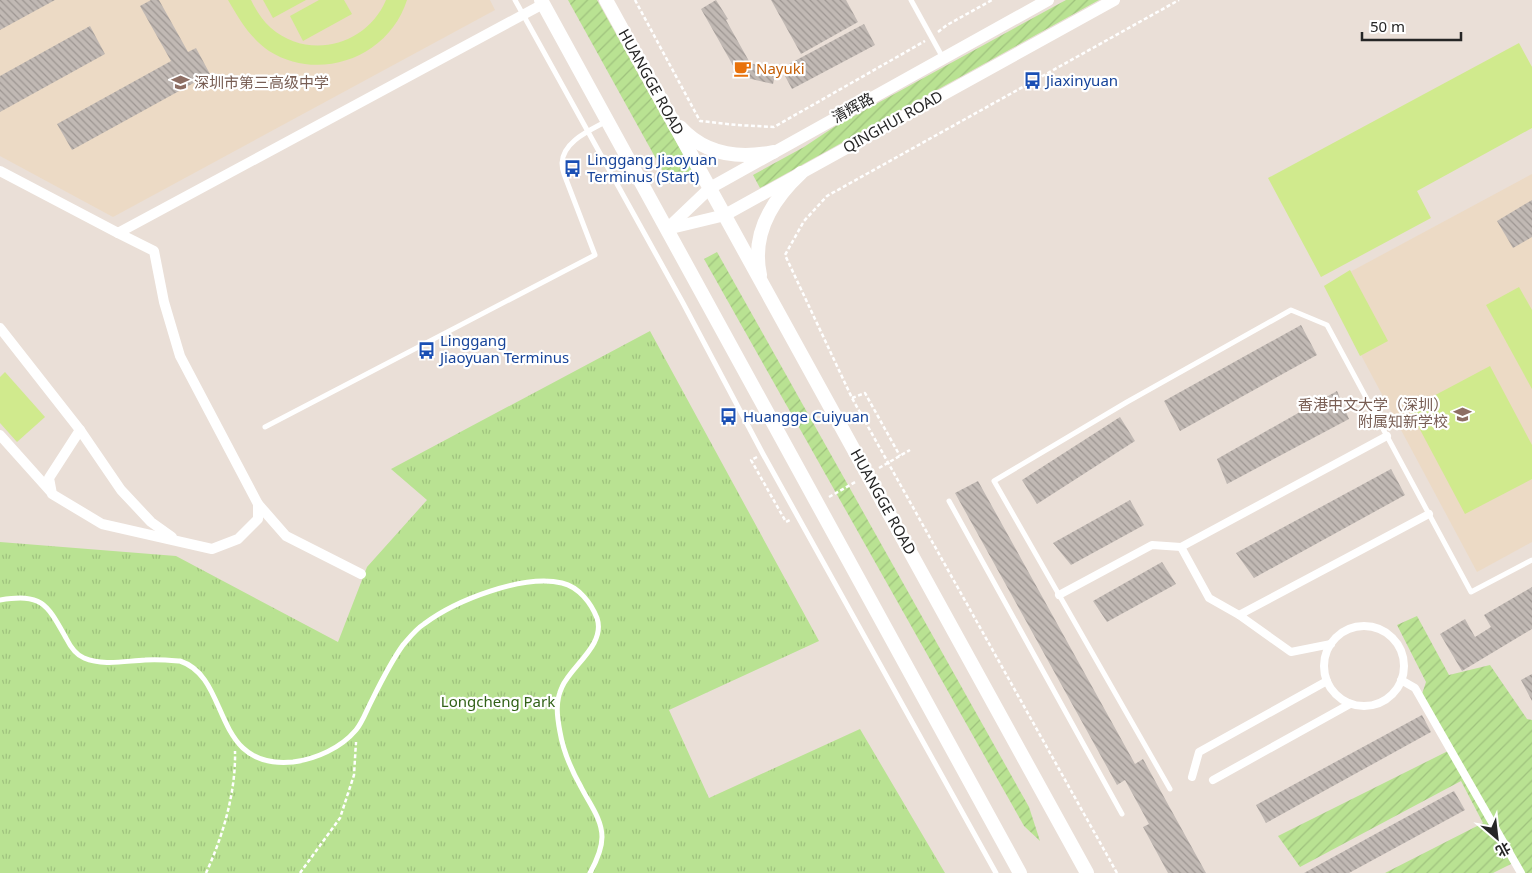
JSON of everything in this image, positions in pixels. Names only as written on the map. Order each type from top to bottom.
[{"type":"main road","name":"HUANGGE ROAD","points":[[606,0],[1087,873]]},
{"type":"main road","points":[[542,2],[1020,873]]},
{"type":"main road","points":[[671,118],[684,132],[714,150],[732,155],[752,157],[773,152]]},
{"type":"main road","points":[[762,283],[758,252],[760,237],[766,219],[774,203],[786,187],[801,173]]},
{"type":"street","name":"清辉路","points":[[667,229],[710,188],[1048,0]]},
{"type":"street","name":"QINGHUI ROAD","points":[[667,229],[725,215],[1114,0]]},
{"type":"street","points":[[118,233],[524,15],[542,2]]},
{"type":"street","points":[[0,171],[154,251],[164,302],[180,356],[258,504],[286,536],[361,574]]},
{"type":"street","points":[[0,328],[80,430],[120,490],[151,522],[177,541]]},
{"type":"street","points":[[52,494],[49,478],[80,430]]},
{"type":"street","points":[[0,435],[52,494],[102,524],[212,549],[238,539],[258,519],[258,504]]},
{"type":"street","points":[[1059,595],[1152,545],[1181,547],[1387,436]]},
{"type":"street","points":[[1238,615],[1429,514]]},
{"type":"street","points":[[1181,547],[1209,598],[1238,615],[1291,652],[1331,644]]},
{"type":"street","points":[[1356,626],[1370,626],[1383,630],[1394,638],[1401,650],[1405,663],[1401,680],[1397,689],[1388,698],[1375,705],[1362,706],[1350,704],[1338,697],[1327,681],[1324,662],[1327,650],[1334,639],[1344,631],[1356,626]]},
{"type":"street","points":[[1401,680],[1415,688],[1521,873]]},
{"type":"street","points":[[1192,777],[1199,752],[1327,681]]},
{"type":"street","points":[[1213,780],[1350,704]]},
{"type":"lane","points":[[515,0],[683,303],[763,454],[996,873]]},
{"type":"lane","points":[[911,0],[943,58]]},
{"type":"lane","points":[[265,427],[595,255],[564,174],[562,162],[568,148],[588,131],[607,121]]},
{"type":"lane","points":[[1170,789],[994,480],[1126,402],[1291,310],[1327,325],[1471,592],[1532,560]]},
{"type":"lane","points":[[949,501],[1122,814]]},
{"type":"lane","points":[[0,600],[24,598],[35,599],[41,603],[51,613],[69,644],[81,657],[96,662],[163,660],[180,661],[190,664],[204,679],[234,737],[249,754],[276,762],[295,762],[337,746],[357,729],[389,668],[403,646],[422,625],[449,608],[505,587],[529,582],[563,583],[576,589],[587,599],[598,620],[596,636],[589,652],[562,685],[557,700],[557,712],[561,737],[569,762],[598,820],[602,836],[600,852],[590,873]]},
{"type":"path","points":[[635,0],[700,121],[774,127],[931,38],[946,24],[992,0]]},
{"type":"path","points":[[1117,873],[852,398],[785,255],[804,220],[827,196],[1179,0]]},
{"type":"path","points":[[852,398],[864,393],[900,456]]},
{"type":"path","points":[[876,470],[910,450]]},
{"type":"path","points":[[763,454],[751,460],[786,522],[794,517]]},
{"type":"path","points":[[827,498],[860,479]]},
{"type":"path","points":[[300,873],[340,818],[354,775],[357,729]]},
{"type":"path","points":[[206,873],[228,808],[235,772],[234,737]]},
{"type":"shaded area","name":"深圳市第三高级中学","points":[[0,0],[490,0],[495,10],[113,217],[0,156]]},
{"type":"shaded area","name":"香港中文大学（深圳） 附属知新学校","points":[[1532,174],[1532,542],[1477,572],[1324,286]]},
{"type":"green space","points":[[228,0],[251,0],[271,28],[286,38],[302,44],[319,46],[336,43],[351,37],[365,28],[377,15],[386,0],[407,0],[398,20],[385,37],[369,50],[350,59],[330,64],[310,65],[289,60],[262,46],[246,28]]},
{"type":"green space","points":[[263,0],[306,0],[273,18]]},
{"type":"green space","points":[[319,0],[344,0],[352,14],[303,41],[290,16]]},
{"type":"green space","points":[[568,0],[597,0],[693,172],[670,184]]},
{"type":"green space","points":[[1066,0],[1099,0],[760,188],[753,175],[804,147],[834,127]]},
{"type":"green space","points":[[1519,43],[1532,67],[1532,128],[1417,191],[1431,218],[1321,277],[1268,178]]},
{"type":"green space","points":[[717,252],[1029,807],[1040,841],[1024,826],[704,259]]},
{"type":"green space","points":[[1350,270],[1388,341],[1360,356],[1324,286]]},
{"type":"green space","points":[[1519,287],[1532,310],[1532,389],[1486,305]]},
{"type":"green space","name":"Longcheng Park","points":[[650,331],[819,641],[669,710],[709,798],[860,729],[945,873],[0,873],[0,542],[176,556],[338,642],[367,567],[427,500],[391,469]]},
{"type":"green space","points":[[1490,366],[1532,445],[1532,479],[1465,514],[1409,409]]},
{"type":"green space","points":[[5,372],[45,417],[17,442],[0,423],[0,377]]},
{"type":"green space","points":[[1417,616],[1449,675],[1490,665],[1527,719],[1532,720],[1532,873],[1517,873],[1513,863],[1493,873],[1385,873],[1483,823],[1461,781],[1300,867],[1278,836],[1448,751],[1420,700],[1426,682],[1397,625]]},
{"type":"building","points":[[0,0],[55,0],[0,30]]},
{"type":"building","points":[[151,0],[159,0],[188,52],[196,48],[210,74],[72,150],[57,124],[171,61],[140,6]]},
{"type":"building","points":[[716,0],[728,19],[726,20],[750,63],[764,67],[765,64],[777,67],[773,84],[739,76],[701,9]]},
{"type":"building","points":[[771,0],[846,0],[858,22],[801,54]]},
{"type":"building","points":[[864,24],[875,45],[792,89],[785,76],[789,64]]},
{"type":"building","points":[[90,26],[105,54],[0,112],[0,76]]},
{"type":"building","points":[[1532,200],[1532,237],[1513,248],[1497,221]]},
{"type":"building","points":[[1301,325],[1317,355],[1180,431],[1164,401]]},
{"type":"building","points":[[1337,391],[1349,419],[1227,484],[1217,459]]},
{"type":"building","points":[[1120,417],[1135,441],[1037,504],[1022,480]]},
{"type":"building","points":[[1391,469],[1405,495],[1254,578],[1236,553]]},
{"type":"building","points":[[978,481],[1135,764],[1143,759],[1206,873],[1168,873],[1143,827],[1149,824],[1125,780],[1117,785],[955,493]]},
{"type":"building","points":[[1130,500],[1144,525],[1071,565],[1053,543]]},
{"type":"building","points":[[1162,562],[1176,584],[1107,622],[1093,601]]},
{"type":"building","points":[[1532,587],[1532,629],[1462,671],[1440,634],[1465,619],[1475,637],[1491,627],[1484,615]]},
{"type":"building","points":[[1532,674],[1532,701],[1521,680]]},
{"type":"building","points":[[1422,715],[1431,732],[1266,823],[1256,805]]},
{"type":"building","points":[[1454,791],[1465,810],[1349,873],[1304,873]]},
{"type":"place","name":"Nayuki","points":[[742,69]]},
{"type":"place","name":"Jiaxinyuan","points":[[1032,81]]},
{"type":"place","name":"深圳市第三高级中学","points":[[180,83]]},
{"type":"place","name":"Linggang Jiaoyuan Terminus (Start)","points":[[573,169]]},
{"type":"place","name":"Linggang Jiaoyuan Terminus","points":[[426,350]]},
{"type":"place","name":"香港中文大学（深圳） 附属知新学校","points":[[1462,414]]},
{"type":"place","name":"Huangge Cuiyuan","points":[[729,417]]}]
